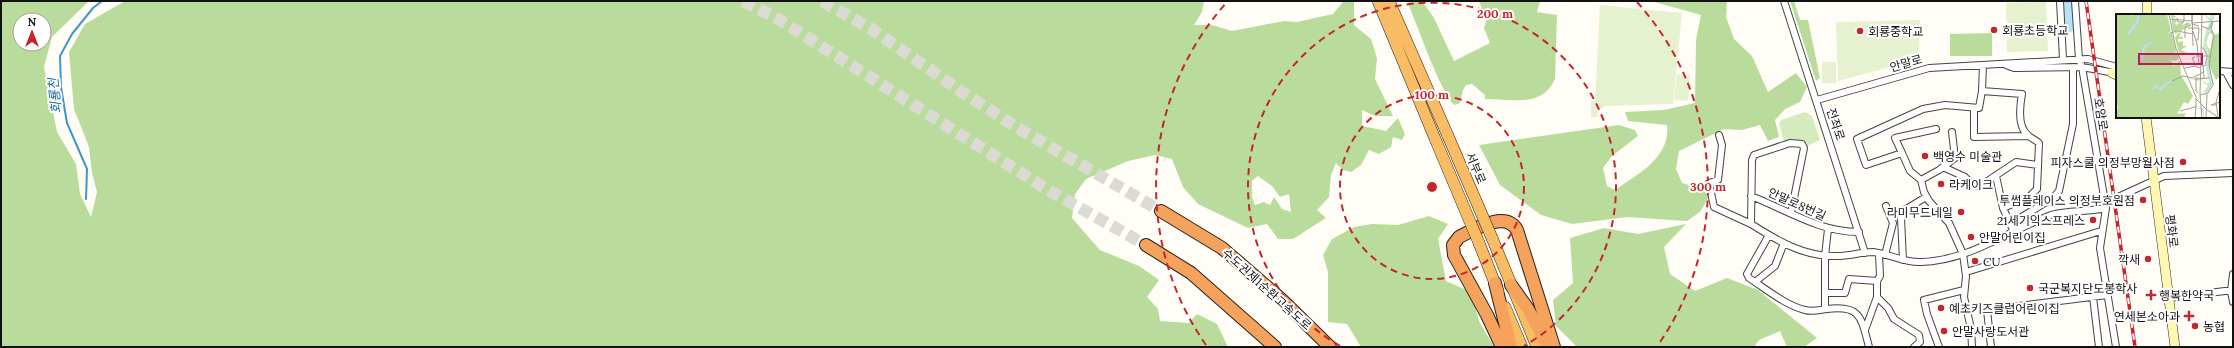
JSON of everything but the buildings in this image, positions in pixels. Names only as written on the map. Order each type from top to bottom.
[{"type":"highway","points":[[1378,1],[1522,347]]},
{"type":"highway","name":"서부로","points":[[1389,1],[1492,238],[1537,347]]},
{"type":"highway","name":"수도권제1순환고속도로","points":[[1161,211],[1222,248],[1281,299],[1330,347]]},
{"type":"highway","points":[[1502,347],[1488,315],[1459,266],[1452,248],[1454,241],[1459,237],[1497,221],[1505,220],[1513,223],[1517,230],[1554,347]]},
{"type":"highway","points":[[1146,245],[1191,273],[1275,347]]},
{"type":"highway","points":[[1495,283],[1511,347]]},
{"type":"highway","points":[[1511,285],[1528,309],[1548,347]]},
{"type":"main road","points":[[2147,1],[2147,14]]},
{"type":"main road","name":"평화로","points":[[2146,118],[2175,347]]},
{"type":"street","name":"전좌로","points":[[1784,1],[1865,253]]},
{"type":"street","points":[[2060,1],[2063,60]]},
{"type":"street","name":"호암로","points":[[2075,1],[2079,59],[2082,66],[2105,206],[2100,248],[2116,347]]},
{"type":"street","name":"안말로","points":[[1817,100],[1929,68],[2004,65],[2015,62],[2079,59],[2093,60],[2116,72]]},
{"type":"street","points":[[1902,153],[1866,165],[1857,138],[1923,109],[1945,105],[1979,108],[1982,91],[1983,65]]},
{"type":"street","name":"안말로","points":[[2004,65],[2014,68],[2082,66],[2116,72]]},
{"type":"street","points":[[2010,224],[2053,198],[2059,191],[2073,124],[2073,66]]},
{"type":"street","points":[[2222,72],[2233,72]]},
{"type":"street","points":[[2222,72],[2233,85]]},
{"type":"street","points":[[1982,91],[2022,94],[2020,108],[2022,124],[2028,136],[2039,143],[2037,189],[2029,197],[2003,208]]},
{"type":"street","points":[[1974,108],[1974,137],[2028,136]]},
{"type":"street","points":[[1936,128],[1896,138],[1910,171],[1921,180],[1926,196],[1949,223],[1963,254],[1966,272],[1964,290],[1972,347]]},
{"type":"street","points":[[1921,180],[1955,158],[1952,132]]},
{"type":"street","points":[[1719,135],[1722,145],[1718,180],[1709,183],[1714,207],[1751,224],[1800,251],[1825,256],[1845,256],[1865,253],[1882,254],[1902,260],[1921,262],[1942,260],[1963,254],[2053,215],[2105,206],[2164,176],[2233,173]]},
{"type":"street","points":[[1751,224],[1752,160],[1754,154],[1790,143],[1802,144],[1803,157],[1791,213]]},
{"type":"street","points":[[1943,167],[1965,176],[1973,185],[1980,186],[2016,162],[2038,165]]},
{"type":"street","points":[[1996,176],[2003,208],[2014,232]]},
{"type":"street","name":"안말로8번길","points":[[1751,196],[1828,229],[1841,232],[1859,232]]},
{"type":"street","points":[[1902,260],[1903,211],[1926,196]]},
{"type":"street","points":[[1864,330],[1878,297],[1878,281],[1880,276],[1882,254],[1893,223],[1886,206]]},
{"type":"street","points":[[1825,309],[1825,256],[1828,229]]},
{"type":"street","points":[[1966,272],[2101,231]]},
{"type":"street","points":[[1769,235],[1747,274],[1755,282],[1804,310],[1815,312],[1825,309],[1850,308],[1859,317],[1869,347]]},
{"type":"street","points":[[1755,282],[1775,266],[1784,243]]},
{"type":"street","points":[[2233,274],[2233,302]]},
{"type":"street","points":[[1825,293],[1845,293],[1849,279],[1878,281]]},
{"type":"street","points":[[1939,347],[1927,314],[1924,300],[1964,290]]},
{"type":"street","points":[[2168,298],[2232,290]]},
{"type":"street","points":[[1991,347],[1987,310],[2107,295]]},
{"type":"street","points":[[1878,297],[1888,308],[1894,319],[1919,335],[1920,342],[1914,347]]},
{"type":"street","points":[[2093,297],[2099,347]]},
{"type":"green space","points":[[1,1],[89,1],[52,37],[52,12],[12,12],[12,52],[48,52],[44,67],[57,132],[76,164],[80,194],[91,217],[97,192],[92,173],[89,147],[74,109],[69,52],[85,24],[125,1],[1204,1],[1202,12],[1194,25],[1212,25],[1232,31],[1284,21],[1297,22],[1333,14],[1343,2],[1354,2],[1354,25],[1371,39],[1377,58],[1375,79],[1393,116],[1375,116],[1362,110],[1362,126],[1386,131],[1398,118],[1405,134],[1402,140],[1393,137],[1391,147],[1379,154],[1369,150],[1361,165],[1351,172],[1343,170],[1336,163],[1331,175],[1329,197],[1317,210],[1326,218],[1293,239],[1278,239],[1267,224],[1248,228],[1198,204],[1183,187],[1172,159],[1155,155],[1128,161],[1086,179],[1075,194],[1072,218],[1100,250],[1139,266],[1159,280],[1147,297],[1158,309],[1160,321],[1189,323],[1197,314],[1217,324],[1228,347],[1,347]],"holes":[[[1258,176],[1272,186],[1280,197],[1289,194],[1291,212],[1282,209],[1274,197],[1270,205],[1264,202],[1255,205],[1252,197],[1252,181]]]},
{"type":"green space","points":[[1407,1],[1422,1],[1434,18],[1454,61],[1490,43],[1484,28],[1486,21],[1479,1],[1540,1],[1537,12],[1557,15],[1555,79],[1543,94],[1526,100],[1485,99],[1485,95],[1472,84],[1466,85],[1463,90],[1460,103],[1454,105],[1448,97],[1435,71]]},
{"type":"green space","points":[[1651,1],[1727,1],[1726,17],[1734,39],[1752,56],[1768,92],[1796,73],[1807,87],[1800,102],[1785,109],[1775,120],[1779,137],[1768,141],[1760,125],[1742,130],[1724,129],[1679,151],[1676,169],[1682,183],[1695,187],[1703,186],[1708,198],[1700,212],[1687,221],[1627,217],[1572,224],[1541,215],[1500,185],[1479,145],[1619,125],[1635,130],[1638,136],[1612,156],[1603,168],[1607,186],[1615,190],[1643,171],[1651,164],[1664,146],[1667,136],[1667,125],[1628,121],[1625,112],[1664,110],[1695,103],[1696,40],[1701,15]]},
{"type":"green space","points":[[1790,1],[1794,1],[1800,20],[1808,20],[1820,78],[1816,81]]},
{"type":"green space","points":[[2046,2],[2048,51],[2007,52],[2006,3]]},
{"type":"green space","points":[[1600,5],[1682,13],[1673,104],[1605,106],[1599,111],[1597,117],[1591,118],[1591,101],[1595,101]]},
{"type":"green space","points":[[1920,20],[1919,59],[1838,81],[1836,22]]},
{"type":"green space","points":[[1992,33],[1992,56],[1950,56],[1950,34]]},
{"type":"green space","points":[[1822,62],[1836,62],[1836,83],[1822,83]]},
{"type":"green space","points":[[1677,74],[1690,75],[1688,101],[1674,100]]},
{"type":"green space","points":[[1805,112],[1812,116],[1820,140],[1807,146],[1800,140],[1784,141],[1779,123],[1781,120]]},
{"type":"green space","points":[[1429,216],[1448,224],[1438,239],[1446,281],[1471,292],[1479,321],[1494,347],[1361,347],[1347,324],[1328,322],[1328,272],[1323,255],[1332,239],[1354,227],[1372,224],[1398,225]]},
{"type":"green space","points":[[1686,224],[1664,247],[1670,274],[1695,291],[1727,278],[1758,290],[1817,338],[1804,347],[1787,347],[1780,331],[1759,340],[1754,347],[1577,347],[1556,326],[1553,300],[1573,283],[1570,238],[1604,228],[1638,234]]},
{"type":"waterway","name":"회룡천","points":[[86,199],[87,169],[67,123],[61,87],[60,56],[72,34],[93,8],[102,1]]},
{"type":"waterway","points":[[2067,1],[2069,27]]},
{"type":"tunnel","points":[[743,1],[775,17],[1048,190],[1146,245]]},
{"type":"tunnel","points":[[822,1],[873,30],[959,90],[1016,127],[1161,211]]},
{"type":"railway","points":[[2086,1],[2135,347]]},
{"type":"place","name":"회룡초등학교","points":[[1994,30]]},
{"type":"place","name":"회룡중학교","points":[[1860,31]]},
{"type":"place","name":"백영수 미술관","points":[[1925,156]]},
{"type":"place","name":"피자스쿨 의정부망월사점","points":[[2183,162]]},
{"type":"place","name":"라케이크","points":[[1941,184]]},
{"type":"place","name":"투썸플레이스 의정부호원점","points":[[2143,200]]},
{"type":"place","name":"라미무드네일","points":[[1961,212]]},
{"type":"place","name":"21세기익스프레스","points":[[2093,220]]},
{"type":"place","name":"안말어린이집","points":[[1971,237]]},
{"type":"place","name":"깍새","points":[[2148,259]]},
{"type":"place","name":"CU","points":[[1975,261]]},
{"type":"place","name":"국군복지단도봉학사","points":[[2030,288]]},
{"type":"place","name":"행복한약국","points":[[2151,295]]},
{"type":"place","name":"예초키즈클럽어린이집","points":[[1941,308]]},
{"type":"place","name":"연세본소아과","points":[[2189,316]]},
{"type":"place","name":"농협","points":[[2195,326]]},
{"type":"place","name":"안말사랑도서관","points":[[1944,331]]}]
